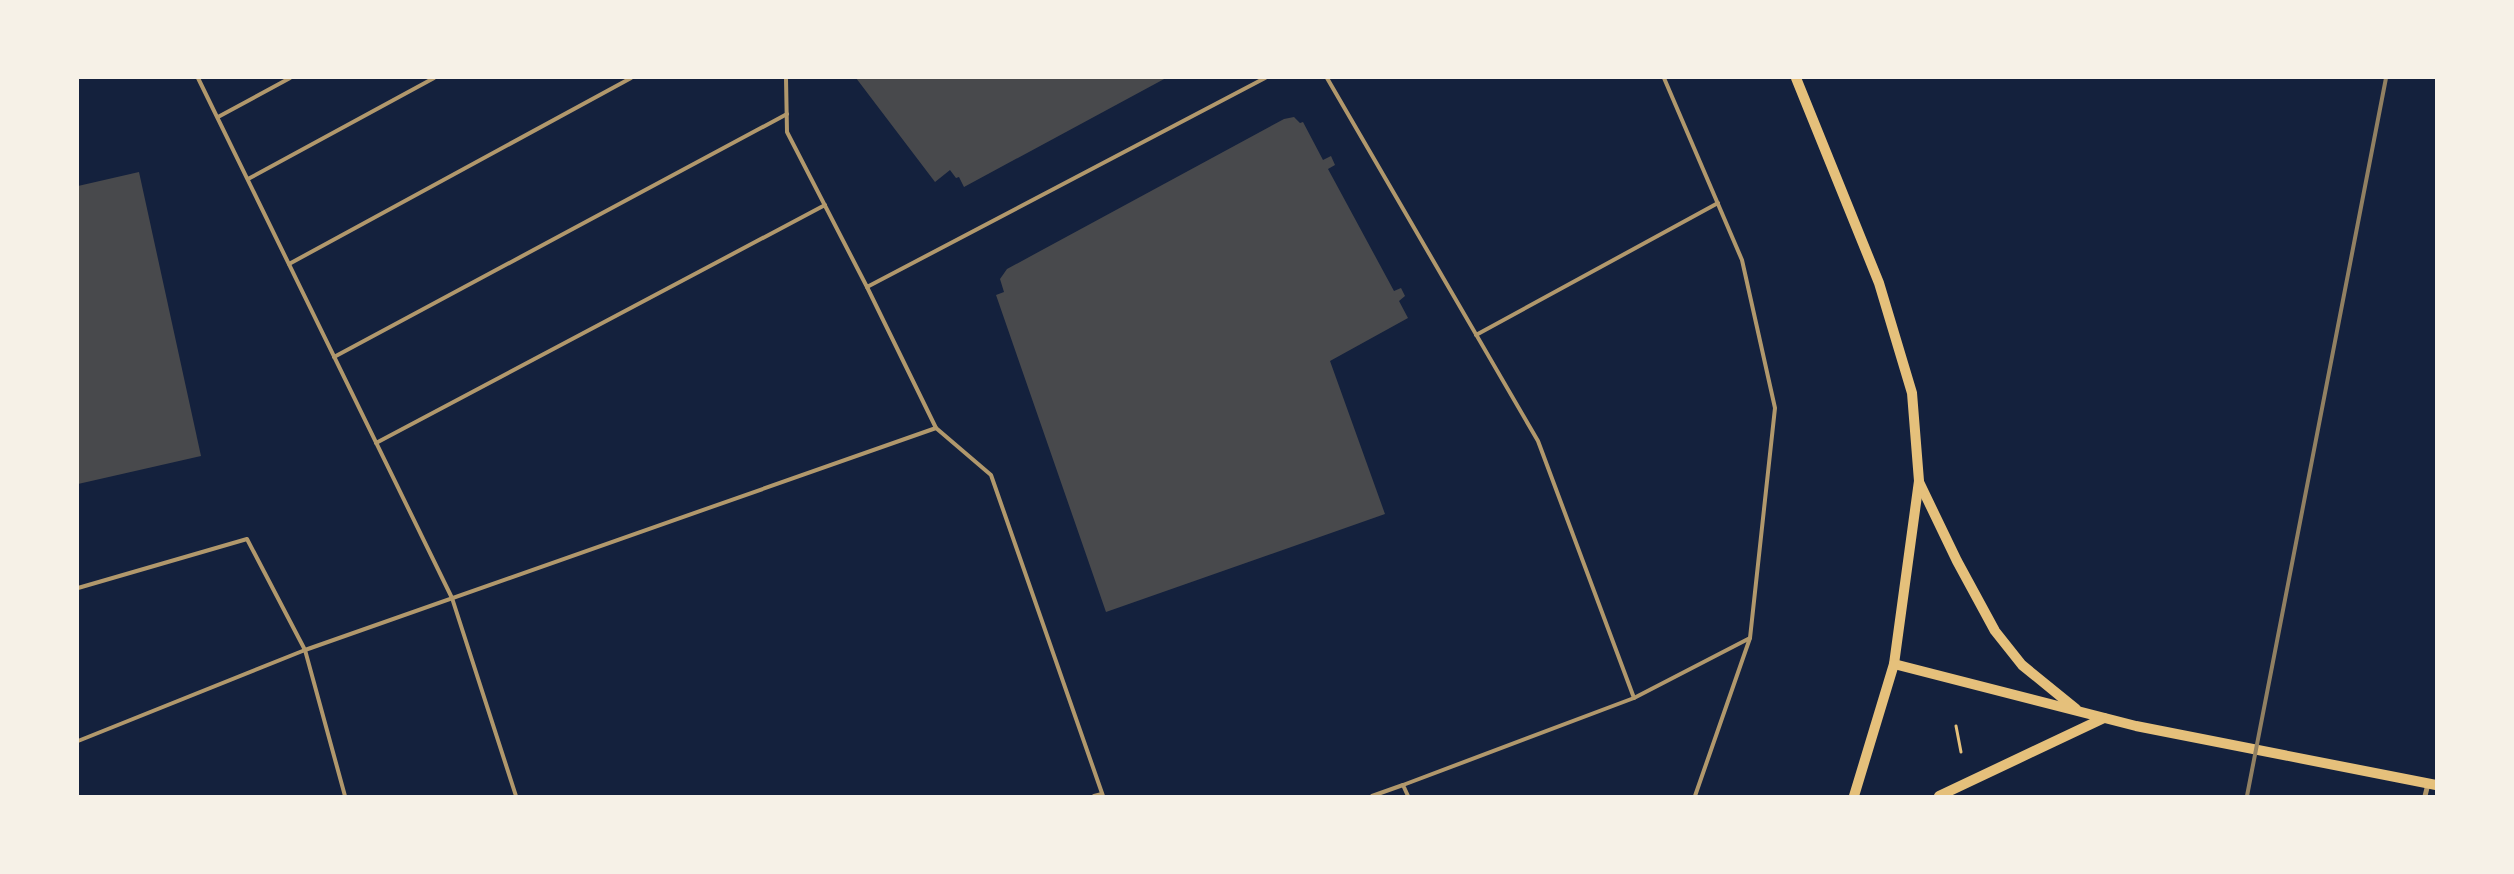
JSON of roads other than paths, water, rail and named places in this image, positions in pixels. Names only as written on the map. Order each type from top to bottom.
[{"type":"main road","points":[[1796,78],[1879,283],[1912,393],[1919,482],[1894,664],[1854,796]]},
{"type":"main road","points":[[1919,482],[1957,561],[1995,631],[2022,665],[2079,711]]},
{"type":"main road","points":[[1894,664],[2136,726],[2432,784]]},
{"type":"main road","points":[[1939,796],[2104,718]]},
{"type":"street","points":[[2425,796],[2432,784]]},
{"type":"lane","points":[[198,78],[452,598],[516,796]]},
{"type":"lane","points":[[218,117],[290,78]]},
{"type":"lane","points":[[248,179],[434,78]]},
{"type":"lane","points":[[289,264],[631,78]]},
{"type":"lane","points":[[786,78],[787,132],[867,287],[936,428],[991,475],[1103,795],[1094,796]]},
{"type":"lane","points":[[867,287],[1265,78]]},
{"type":"lane","points":[[1327,78],[1538,441],[1634,698]]},
{"type":"lane","points":[[1664,78],[1742,260],[1775,408],[1750,638],[1696,796]]},
{"type":"lane","points":[[334,357],[787,114]]},
{"type":"lane","points":[[1476,335],[1718,203]]},
{"type":"lane","points":[[376,443],[825,205]]},
{"type":"lane","points":[[78,741],[305,650],[936,428]]},
{"type":"lane","points":[[78,588],[247,539],[305,650],[345,796]]},
{"type":"lane","points":[[1372,796],[1634,698],[1750,638]]},
{"type":"lane","points":[[1403,785],[1408,796]]},
{"type":"railway","points":[[2247,796],[2386,78]]}]
